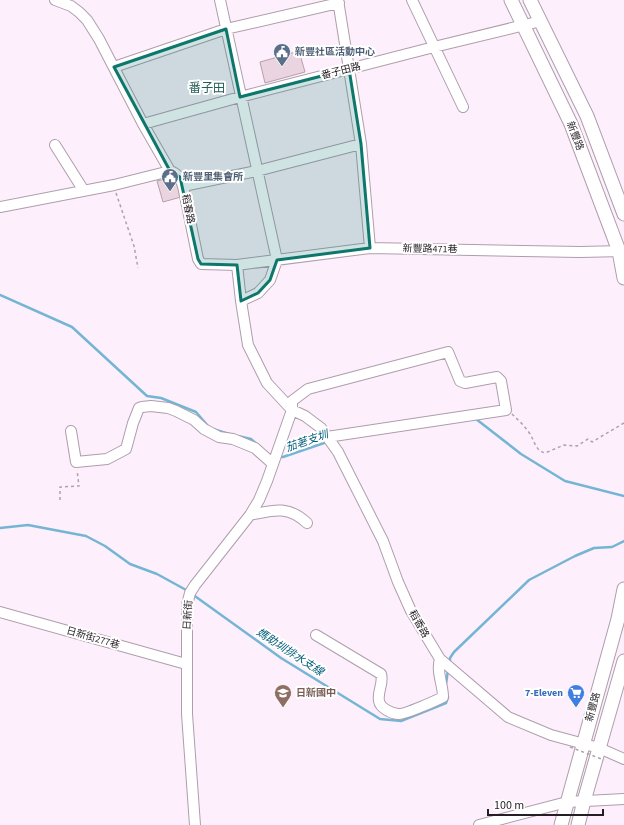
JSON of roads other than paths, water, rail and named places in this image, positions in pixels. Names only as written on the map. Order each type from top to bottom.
[{"type":"main road","name":"新豐路","points":[[511,0],[571,124],[621,251],[624,278]]},
{"type":"main road","name":"新豐路","points":[[530,0],[587,116],[624,214]]},
{"type":"main road","name":"新豐路","points":[[561,825],[618,619],[624,589]]},
{"type":"main road","name":"新豐路","points":[[578,825],[584,801],[601,754],[624,661]]},
{"type":"street","name":"稻春路","points":[[58,0],[71,6],[87,20],[99,39],[143,124],[170,171],[174,172],[180,177],[198,259],[201,264],[238,265]]},
{"type":"street","points":[[220,0],[240,97],[258,170],[277,260],[270,280],[258,293],[241,301]]},
{"type":"street","points":[[412,0],[463,107]]},
{"type":"street","points":[[114,67],[226,28],[338,1],[361,144],[370,248]]},
{"type":"street","name":"番子田路","points":[[143,124],[240,97],[541,21]]},
{"type":"street","points":[[183,186],[258,170],[361,144]]},
{"type":"street","points":[[55,145],[84,191]]},
{"type":"street","points":[[0,207],[114,185],[170,171]]},
{"type":"street","name":"新豐路471巷","points":[[238,265],[370,248],[621,251]]},
{"type":"street","points":[[238,265],[241,301],[248,345],[267,383],[292,410]]},
{"type":"street","name":"日新街","points":[[195,825],[187,714],[187,605],[194,585],[250,515],[259,500],[292,410],[292,401],[308,389],[448,352],[460,381],[465,383],[497,377],[501,381],[506,410],[327,437]]},
{"type":"street","points":[[71,431],[76,462],[107,459],[126,450],[133,423],[139,408],[151,406],[168,408],[194,420],[204,429],[219,437],[233,439],[255,448],[273,464]]},
{"type":"street","name":"稻香路","points":[[292,410],[305,416],[321,428],[338,452],[369,512],[411,611],[440,660],[508,717],[551,735],[584,743],[601,754],[624,759]]},
{"type":"street","points":[[250,515],[271,510],[285,511],[298,515],[307,523]]},
{"type":"street","name":"日新街277巷","points":[[0,612],[186,664]]},
{"type":"street","points":[[316,635],[381,674],[383,679],[378,700],[380,706],[386,710],[399,714],[432,703],[443,697],[438,666],[440,660]]},
{"type":"street","points":[[479,825],[567,802],[624,799]]},
{"type":"waterway","name":"茄荖支圳","points":[[0,295],[72,327],[147,396],[161,398],[196,412],[208,426]]},
{"type":"waterway","name":"茄荖支圳","points":[[474,419],[521,454],[565,481],[624,496]]},
{"type":"waterway","name":"茄荖支圳","points":[[213,429],[229,434]]},
{"type":"waterway","name":"茄荖支圳","points":[[238,436],[251,439],[258,445]]},
{"type":"waterway","name":"茄荖支圳","points":[[279,457],[327,442]]},
{"type":"waterway","name":"媽助圳排水支線","points":[[0,528],[28,525],[86,536],[105,546],[130,564],[157,574],[188,591]]},
{"type":"waterway","name":"媽助圳排水支線","points":[[450,663],[450,658],[454,652],[529,580],[575,556],[594,548],[612,547],[624,541]]},
{"type":"waterway","name":"媽助圳排水支線","points":[[192,594],[281,658],[380,719],[401,721],[446,703],[448,697]]},
{"type":"waterway","name":"媽助圳排水支線","points":[[446,684],[448,670]]},
{"type":"place","name":"新豐社區活動中心","points":[[282,67]]},
{"type":"place","name":"新豐里集會所","points":[[170,192]]},
{"type":"place","name":"日新國中","points":[[283,708]]},
{"type":"place","name":"7-Eleven","points":[[576,708]]},
{"type":"district","name":"番子田","points":[[207,88]]}]
